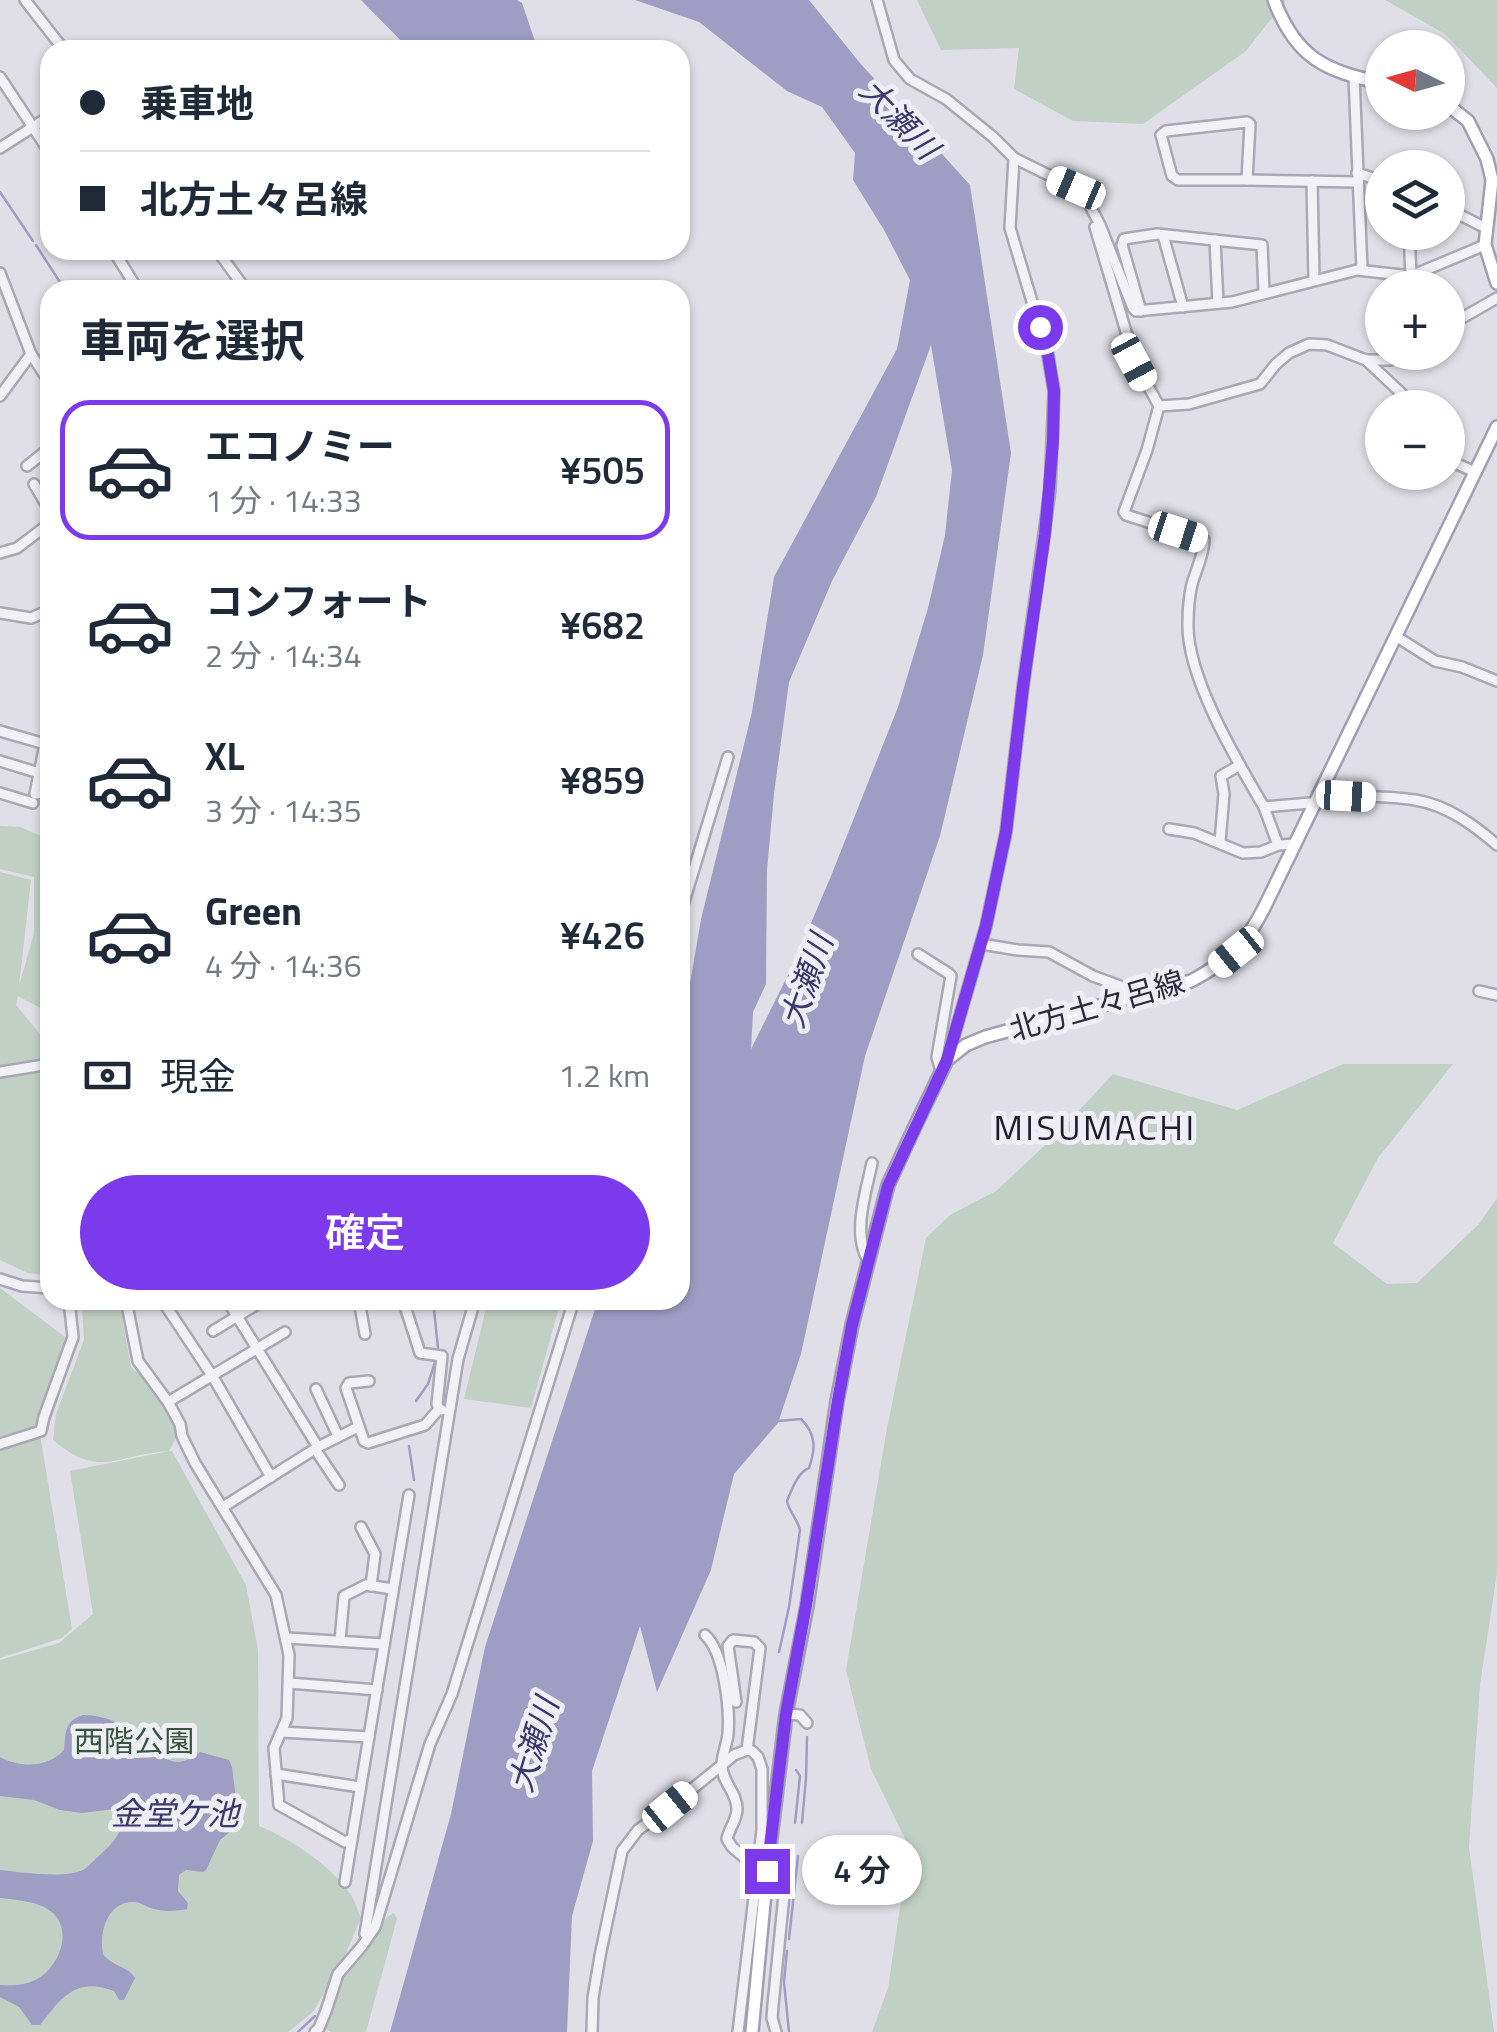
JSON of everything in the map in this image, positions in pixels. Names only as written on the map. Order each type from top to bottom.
[{"type":"main road","points":[[1274,0],[1280,17],[1310,56],[1332,70],[1365,79]]},
{"type":"main road","points":[[1465,119],[1492,160],[1486,246],[1497,283]]},
{"type":"main road","name":"北方土々呂線","points":[[944,1066],[966,1045],[985,1037],[1191,981],[1236,952],[1256,924],[1318,800],[1497,428]]},
{"type":"main road","points":[[752,2032],[762,1872],[840,1384],[888,1186],[944,1066]]},
{"type":"street","points":[[25,0],[56,40]]},
{"type":"street","points":[[876,0],[894,60],[910,79],[978,124],[1014,158],[1083,192],[1136,311],[1232,302],[1365,270]]},
{"type":"street","points":[[0,77],[40,137]]},
{"type":"street","points":[[1354,77],[1362,270]]},
{"type":"street","points":[[1247,180],[1247,122],[1166,131],[1161,135],[1172,176],[1178,180],[1312,181],[1365,179]]},
{"type":"street","points":[[0,148],[40,123]]},
{"type":"street","points":[[944,1066],[981,944],[1006,832],[1053,441],[1052,374],[1010,228],[1014,158]]},
{"type":"street","points":[[1312,181],[1314,280]]},
{"type":"street","points":[[1089,205],[1134,362],[1160,406],[1124,512],[1205,542],[1191,588],[1188,642],[1211,706],[1264,807],[1278,845]]},
{"type":"street","points":[[1465,217],[1486,228]]},
{"type":"street","points":[[1141,311],[1122,245],[1124,239],[1157,234],[1262,245],[1264,292]]},
{"type":"street","points":[[1163,235],[1183,307]]},
{"type":"street","points":[[1215,240],[1218,303]]},
{"type":"street","points":[[1426,270],[1486,246]]},
{"type":"street","points":[[0,273],[30,354],[40,369]]},
{"type":"street","points":[[1465,316],[1497,298]]},
{"type":"street","points":[[1160,406],[1189,404],[1260,384],[1289,353],[1308,344],[1327,345],[1365,360]]},
{"type":"street","points":[[0,396],[30,354]]},
{"type":"street","points":[[1377,370],[1398,390]]},
{"type":"street","points":[[27,466],[40,456]]},
{"type":"street","points":[[1465,467],[1476,472]]},
{"type":"street","points":[[34,484],[40,494]]},
{"type":"street","points":[[0,553],[17,548],[40,531]]},
{"type":"street","points":[[0,613],[32,618],[40,614]]},
{"type":"street","points":[[1396,636],[1435,661],[1497,681]]},
{"type":"street","points":[[0,732],[40,743]]},
{"type":"street","points":[[690,882],[728,756]]},
{"type":"street","points":[[0,761],[40,773],[30,816]]},
{"type":"street","points":[[1220,842],[1224,794],[1221,776],[1240,765]]},
{"type":"street","points":[[0,793],[40,796]]},
{"type":"street","points":[[1264,807],[1318,800],[1417,800],[1454,813],[1497,845]]},
{"type":"street","points":[[1169,829],[1194,833],[1243,853],[1296,844]]},
{"type":"street","points":[[981,944],[1054,953],[1093,976],[1120,986],[1125,1000]]},
{"type":"street","points":[[918,954],[951,976],[937,1056],[944,1066]]},
{"type":"street","points":[[1478,991],[1497,996]]},
{"type":"street","points":[[0,1072],[40,1066]]},
{"type":"street","points":[[868,1260],[862,1250],[862,1226],[872,1164]]},
{"type":"street","points":[[0,1279],[40,1287]]},
{"type":"street","points":[[0,1444],[41,1430],[73,1337],[70,1310]]},
{"type":"street","points":[[128,1310],[138,1361],[168,1402],[195,1463],[276,1595],[287,1638],[289,1683],[287,1718],[274,1748],[279,1805],[345,1842],[352,1839]]},
{"type":"street","points":[[169,1310],[270,1477]]},
{"type":"street","points":[[233,1310],[338,1485]]},
{"type":"street","points":[[214,1331],[249,1310]]},
{"type":"street","points":[[361,1310],[365,1334]]},
{"type":"street","points":[[369,1381],[349,1383],[346,1388],[358,1427],[368,1443],[425,1425],[438,1409],[442,1356],[420,1353],[406,1310]]},
{"type":"street","points":[[362,1946],[458,1359],[472,1310]]},
{"type":"street","points":[[315,2032],[338,1974],[374,1927],[430,1744],[452,1694],[571,1310]]},
{"type":"street","points":[[168,1402],[285,1332]]},
{"type":"street","points":[[316,1388],[338,1436]]},
{"type":"street","points":[[438,1409],[450,1411]]},
{"type":"street","points":[[223,1506],[316,1448],[358,1427]]},
{"type":"street","points":[[345,1882],[409,1494]]},
{"type":"street","points":[[361,1528],[374,1554],[370,1586]]},
{"type":"street","points":[[340,1641],[344,1596],[366,1585],[393,1589]]},
{"type":"street","points":[[705,1635],[714,1643],[726,1690],[728,1730],[722,1766],[734,1790],[738,1813],[727,1838],[762,1872]]},
{"type":"street","points":[[287,1638],[384,1644]]},
{"type":"street","points":[[736,1702],[728,1646],[733,1640],[754,1642],[760,1648],[747,1750]]},
{"type":"street","points":[[289,1683],[377,1690]]},
{"type":"street","points":[[786,1714],[800,1715],[807,1723]]},
{"type":"street","points":[[282,1732],[369,1736]]},
{"type":"street","points":[[592,2032],[600,1956],[622,1851],[638,1830],[734,1755],[747,1750],[758,1756],[762,1769],[762,1872],[738,2032]]},
{"type":"street","points":[[276,1774],[360,1787]]},
{"type":"street","points":[[776,2032],[772,2018],[786,1875]]},
{"type":"green space","points":[[917,0],[1286,0],[1246,51],[1143,124],[1073,121],[1014,89],[1019,48],[941,50]]},
{"type":"green space","points":[[1385,0],[1497,0],[1497,88],[1465,55],[1465,30],[1438,30]]},
{"type":"green space","points":[[0,826],[20,827],[40,836],[40,1008],[18,996],[16,1005],[40,1034],[40,1062],[0,1067],[0,872],[31,880],[19,986],[34,933],[34,877],[0,869]]},
{"type":"green space","points":[[1343,1064],[1453,1064],[1378,1158],[1333,1243],[1387,1284],[1417,1283],[1479,1224],[1497,1198],[1497,1573],[1480,1685],[1469,1847],[1494,2032],[872,2032],[888,1988],[909,1847],[871,1769],[846,1670],[887,1428],[926,1238],[950,1215],[996,1191],[1113,1074],[1237,1110]]},
{"type":"green space","points":[[40,1070],[40,1275],[0,1260],[0,1075]]},
{"type":"green space","points":[[0,1288],[65,1337],[36,1427],[0,1439]]},
{"type":"green space","points":[[82,1310],[121,1310],[131,1367],[173,1418],[179,1433],[169,1451],[97,1462],[69,1452],[53,1440],[56,1414],[84,1340]]},
{"type":"green space","points":[[486,1310],[558,1310],[531,1408],[464,1399]]},
{"type":"green space","name":"西階公園","points":[[40,1434],[72,1629],[62,1638],[0,1658],[0,1448]]},
{"type":"green space","name":"西階公園","points":[[172,1451],[246,1585],[258,1650],[259,1826],[322,1864],[351,1895],[361,1918],[343,1960],[313,2012],[288,2032],[0,2032],[0,1660],[59,1643],[93,1614],[70,1471]]},
{"type":"green space","points":[[394,1913],[397,1919],[366,2032],[325,2029],[338,1982]]},
{"type":"water","points":[[361,0],[517,0],[522,3],[535,40],[400,40]]},
{"type":"water","name":"大瀬川","points":[[635,0],[809,0],[970,185],[1011,453],[983,655],[940,836],[865,1056],[801,1354],[778,1423],[734,1474],[711,1570],[657,1692],[640,1626],[592,1771],[593,1841],[572,1916],[567,2032],[390,2032],[451,1814],[485,1647],[595,1310],[690,1310],[690,983],[701,919],[752,712],[774,577],[897,349],[910,280],[853,180],[855,153],[822,107],[787,91],[699,22]],"holes":[[[931,345],[952,470],[945,535],[898,707],[794,963],[751,1049],[753,1012],[766,984],[767,870],[789,682],[832,581],[876,497]]]},
{"type":"water","name":"金堂ケ池","points":[[83,1715],[127,1727],[173,1761],[200,1752],[229,1760],[239,1822],[220,1840],[206,1870],[186,1870],[179,1875],[178,1891],[188,1903],[187,1909],[162,1911],[131,1902],[110,1914],[102,1938],[103,1954],[135,1978],[124,2000],[101,1987],[79,1988],[63,1998],[40,2025],[32,2025],[19,2007],[0,1997],[0,1985],[25,1984],[46,1972],[61,1948],[62,1930],[54,1914],[42,1906],[0,1898],[0,1870],[79,1872],[113,1841],[123,1819],[115,1809],[82,1813],[0,1796],[0,1757],[25,1764],[50,1760],[64,1750],[69,1724]]},
{"type":"waterway","points":[[0,192],[33,241]]},
{"type":"waterway","points":[[36,245],[40,251]]},
{"type":"waterway","points":[[46,260],[59,280]]},
{"type":"waterway","points":[[434,1310],[438,1348]]},
{"type":"waterway","points":[[416,1401],[428,1384],[436,1359]]},
{"type":"waterway","points":[[778,1421],[801,1419],[810,1430],[814,1448],[809,1468],[799,1477],[787,1501],[800,1530],[779,1652]]},
{"type":"waterway","points":[[409,1446],[414,1480]]},
{"type":"waterway","points":[[802,1823],[807,1737]]},
{"type":"waterway","points":[[795,1823],[800,1776],[796,1770]]},
{"type":"waterway","points":[[791,1872],[793,1855]]},
{"type":"waterway","points":[[789,1939],[798,1856]]},
{"type":"waterway","points":[[787,1951],[784,1982],[789,2032]]},
{"type":"waterway","points":[[298,2032],[315,2016]]},
{"type":"district","name":"MISUMACHI","points":[[1095,1128]]},
{"type":"route","points":[[767,1871],[786,1714],[852,1325],[888,1186],[947,1060],[966,1000],[1006,832],[1050,490],[1054,391],[1040,327]]}]
